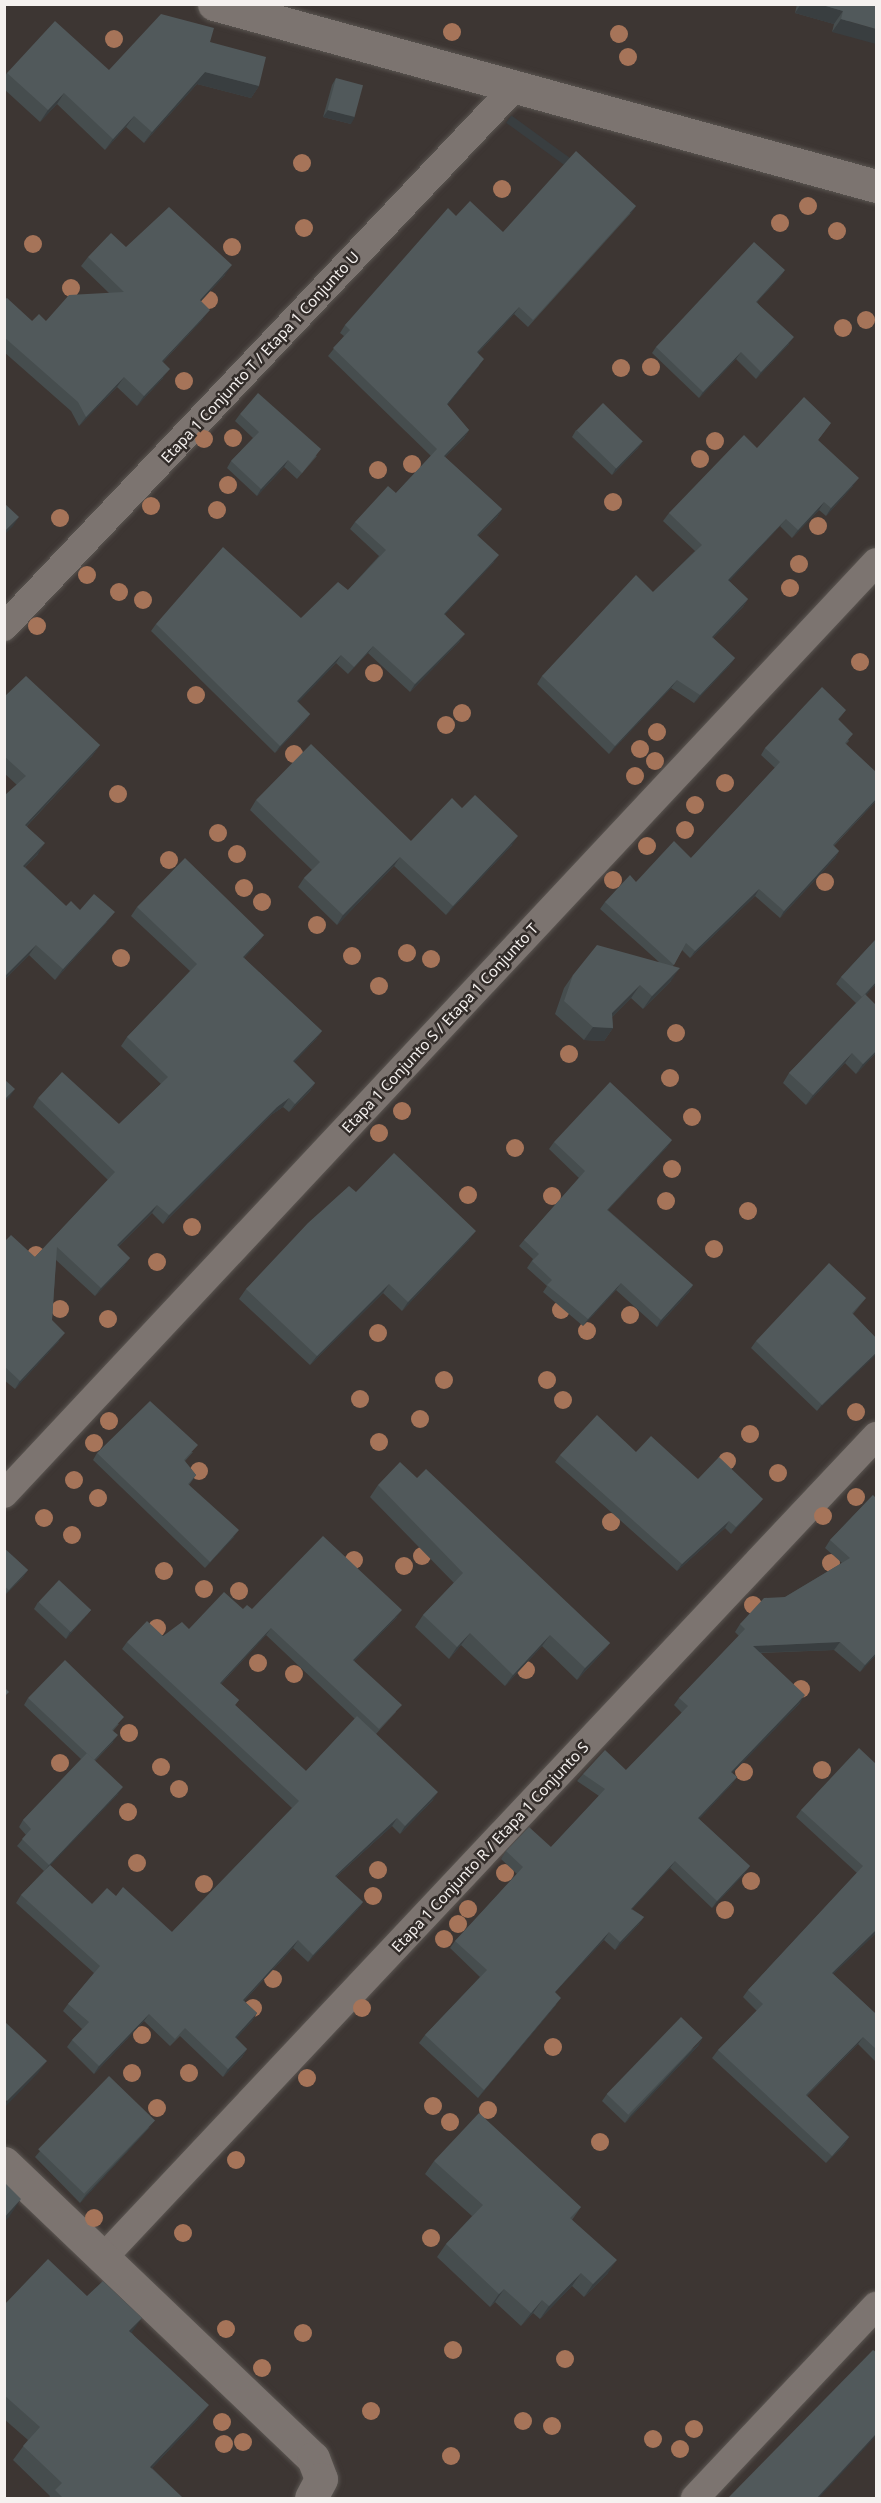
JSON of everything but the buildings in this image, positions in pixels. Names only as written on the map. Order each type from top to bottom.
[{"type":"street","points":[[214,4],[876,186]]},
{"type":"street","name":"Etapa 1 Conjunto T / Etapa 1 Conjunto U","points":[[4,627],[515,87]]},
{"type":"street","name":"Etapa 1 Conjunto S / Etapa 1 Conjunto T","points":[[4,1494],[876,562]]},
{"type":"street","name":"Etapa 1 Conjunto R / Etapa 1 Conjunto S","points":[[104,2257],[876,1436]]},
{"type":"street","points":[[4,2163],[313,2458],[321,2479],[311,2499]]},
{"type":"street","points":[[695,2499],[876,2306]]}]
